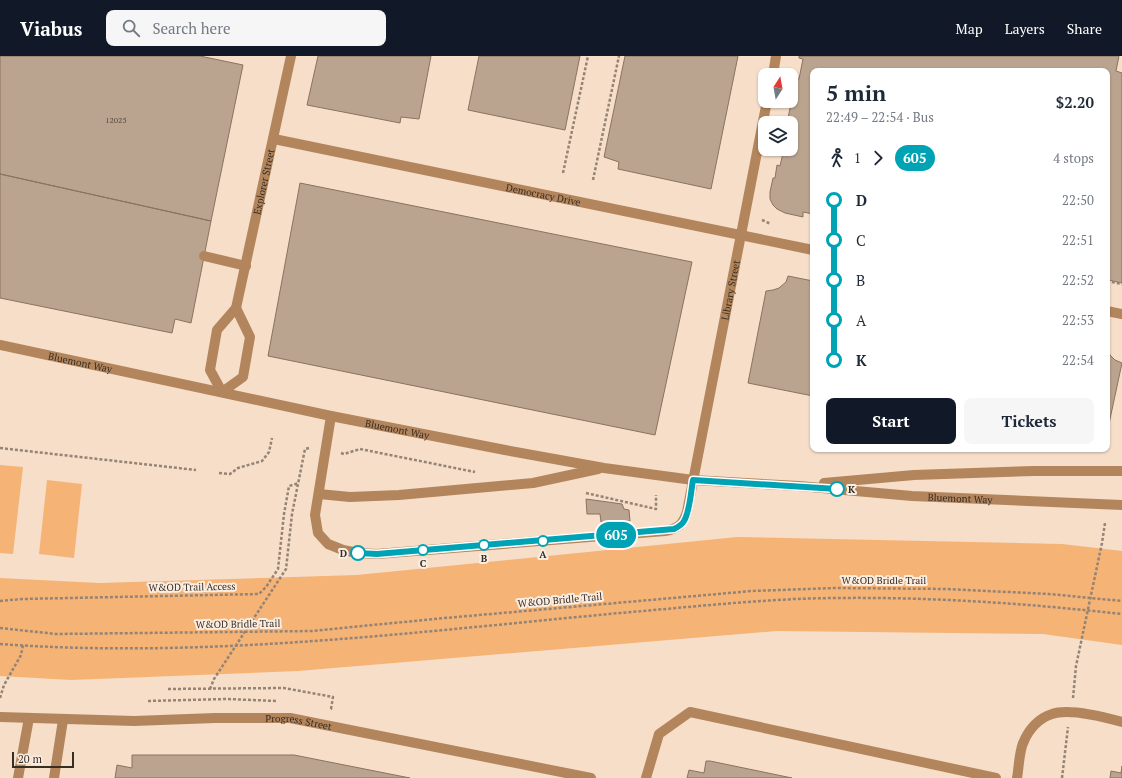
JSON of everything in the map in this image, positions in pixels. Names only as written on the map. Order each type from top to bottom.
[{"type":"street","name":"Explorer Street","points":[[222,392],[210,370],[217,330],[236,308],[291,56]]},
{"type":"street","points":[[774,68],[776,56]]},
{"type":"street","name":"Library Street","points":[[331,416],[315,515],[318,533],[328,544],[342,550],[377,554],[674,529],[681,525],[685,521],[687,512],[767,108]]},
{"type":"street","name":"Democracy Drive","points":[[274,139],[810,249]]},
{"type":"street","points":[[204,256],[246,266]]},
{"type":"street","points":[[222,392],[243,377],[250,337],[236,308]]},
{"type":"street","points":[[1110,312],[1122,314]]},
{"type":"street","name":"Bluemont Way","points":[[0,345],[331,416],[604,468],[693,480],[799,486],[912,496],[1122,505]]},
{"type":"street","points":[[319,494],[350,497],[399,495],[533,483],[604,468]]},
{"type":"street","name":"Bluemont Way","points":[[799,486],[914,475],[1034,471],[1122,471]]},
{"type":"street","points":[[646,778],[659,734],[690,712],[996,778]]},
{"type":"street","points":[[1017,778],[1023,742],[1036,722],[1052,714],[1070,713],[1094,715],[1122,722]]},
{"type":"street","name":"Progress Street","points":[[0,718],[134,721],[215,718],[290,718],[591,778]]},
{"type":"street","points":[[18,778],[29,718]]},
{"type":"street","points":[[54,778],[63,720]]},
{"type":"path","points":[[563,173],[588,56]]},
{"type":"path","points":[[593,180],[618,56]]},
{"type":"path","points":[[1110,282],[1122,284]]},
{"type":"path","points":[[219,473],[230,474],[238,468],[262,461],[269,452],[272,438]]},
{"type":"path","points":[[0,448],[196,470]]},
{"type":"path","points":[[210,689],[214,679],[284,574],[287,565],[292,514],[305,450],[309,448]]},
{"type":"path","points":[[338,453],[344,454],[360,449],[483,473]]},
{"type":"path","name":"W&OD Trail Access","points":[[0,601],[22,599],[259,594],[266,587],[278,569],[284,514],[289,486],[299,483]]},
{"type":"path","points":[[586,493],[656,509],[656,495]]},
{"type":"path","points":[[1076,666],[1105,522]]},
{"type":"path","name":"W&OD Bridle Trail","points":[[0,628],[56,634],[312,631],[752,591],[834,588],[947,589],[1049,594],[1122,601]]},
{"type":"path","points":[[0,644],[119,648],[206,647],[365,636],[699,606],[796,599],[883,598],[969,601],[1073,608],[1122,614]]},
{"type":"path","points":[[0,698],[4,685],[21,655],[22,645]]},
{"type":"path","points":[[168,689],[284,688],[333,697],[331,709],[324,708]]},
{"type":"path","points":[[148,701],[282,701]]},
{"type":"shaded area","points":[[0,465],[23,467],[13,554],[0,553]]},
{"type":"shaded area","points":[[47,480],[82,484],[74,558],[39,554]]},
{"type":"shaded area","points":[[737,537],[1062,544],[1122,551],[1122,645],[1043,634],[777,631],[298,671],[71,680],[0,676],[0,578],[99,583],[357,575]]},
{"type":"building","points":[[0,56],[200,56],[243,65],[211,221],[0,174]]},
{"type":"building","points":[[318,56],[431,56],[419,119],[401,117],[400,123],[307,105]]},
{"type":"building","points":[[479,56],[580,56],[565,130],[468,110]]},
{"type":"building","points":[[625,56],[738,56],[711,189],[618,169],[619,162],[604,157]]},
{"type":"building","points":[[799,56],[1119,56],[1116,71],[1122,73],[1122,283],[1110,280],[1110,68],[810,68],[810,213],[803,212],[803,217],[785,213],[777,209],[770,199],[770,192],[773,178],[775,178],[777,165],[780,166],[782,156],[798,156],[798,116],[788,116],[790,108],[798,108],[798,79],[803,59],[799,58]]},
{"type":"building","points":[[0,174],[211,221],[191,323],[175,319],[172,333],[0,298]]},
{"type":"building","points":[[300,183],[692,262],[655,435],[268,356]]},
{"type":"building","points":[[788,276],[810,280],[810,395],[748,383],[766,291],[779,288],[786,282]]},
{"type":"building","points":[[1110,355],[1115,360],[1122,363],[1110,419]]},
{"type":"building","points":[[586,499],[622,504],[624,509],[629,510],[630,521],[601,522],[600,514],[587,514]]},
{"type":"building","points":[[132,755],[294,755],[410,778],[115,778],[117,765],[132,768]]},
{"type":"building","points":[[706,761],[792,778],[687,778],[689,770],[704,773]]},
{"type":"building","points":[[1122,766],[1122,778],[1110,778],[1111,771],[1121,773]]},
{"type":"bus line","name":"605","points":[[358,553],[377,554],[665,531],[674,529],[685,521],[693,480],[837,489]]},
{"type":"place","name":"K","points":[[837,489]]},
{"type":"place","name":"A","points":[[543,541]]},
{"type":"place","name":"B","points":[[484,545]]},
{"type":"place","name":"C","points":[[423,550]]},
{"type":"place","name":"D","points":[[358,553]]}]
